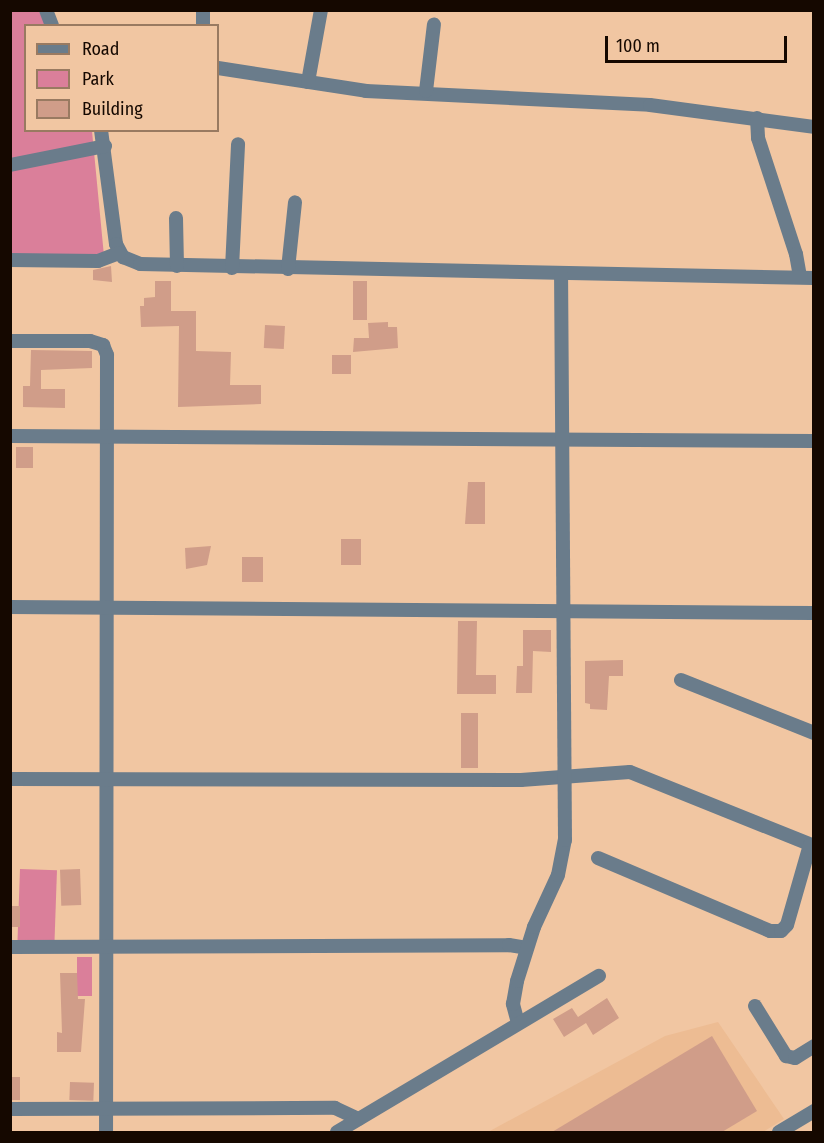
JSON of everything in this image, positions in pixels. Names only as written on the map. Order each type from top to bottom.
[{"type":"street","points":[[45,10],[51,24]]},
{"type":"street","points":[[308,82],[321,10]]},
{"type":"street","points":[[426,92],[434,24]]},
{"type":"street","points":[[219,68],[366,91],[426,92],[650,105],[813,127]]},
{"type":"street","points":[[10,260],[98,261],[119,254],[140,264],[232,268],[807,277],[796,254],[758,138],[757,118]]},
{"type":"street","points":[[102,132],[119,254]]},
{"type":"street","points":[[232,268],[238,144]]},
{"type":"street","points":[[10,165],[105,146]]},
{"type":"street","points":[[288,269],[295,202]]},
{"type":"street","points":[[176,218],[177,266]]},
{"type":"street","points":[[518,1023],[514,998],[526,948],[562,862],[566,776],[565,439],[561,273]]},
{"type":"street","points":[[10,341],[90,341],[103,345],[107,355],[104,608],[106,1132]]},
{"type":"street","points":[[10,436],[813,441]]},
{"type":"street","points":[[10,607],[813,613]]},
{"type":"street","points":[[681,680],[813,733]]},
{"type":"street","points":[[10,779],[521,780],[615,771],[636,774],[812,846],[787,925],[781,930],[770,931],[598,858]]},
{"type":"street","points":[[10,947],[509,945],[526,948]]},
{"type":"street","points":[[336,1132],[599,976]]},
{"type":"street","points":[[755,1006],[786,1056],[795,1058],[813,1046]]},
{"type":"street","points":[[10,1108],[335,1108],[359,1119]]},
{"type":"street","points":[[779,1132],[813,1111]]},
{"type":"shaded area","points":[[718,1022],[784,1119],[763,1132],[488,1132],[665,1036]]},
{"type":"green space","points":[[11,11],[39,11],[46,24],[24,24],[24,132],[92,132],[104,256],[11,255]]},
{"type":"green space","points":[[20,869],[57,870],[54,943],[17,942]]},
{"type":"green space","points":[[77,957],[92,957],[92,996],[77,996]]},
{"type":"building","points":[[111,266],[112,282],[93,280],[93,270]]},
{"type":"building","points":[[155,281],[171,281],[171,311],[196,311],[196,351],[231,352],[230,385],[261,385],[261,404],[178,407],[179,326],[141,327],[140,306],[144,306],[144,298],[155,297]]},
{"type":"building","points":[[353,281],[367,281],[367,320],[353,320]]},
{"type":"building","points":[[388,322],[388,327],[397,327],[398,348],[353,352],[354,338],[369,338],[368,323]]},
{"type":"building","points":[[265,325],[285,326],[284,349],[264,348]]},
{"type":"building","points":[[31,350],[92,351],[92,368],[41,370],[41,389],[65,389],[65,408],[23,407],[23,386],[30,386]]},
{"type":"building","points":[[332,355],[351,355],[351,374],[332,374]]},
{"type":"building","points":[[16,447],[33,447],[33,468],[16,468]]},
{"type":"building","points":[[468,482],[485,482],[485,524],[465,524]]},
{"type":"building","points":[[341,539],[361,539],[361,565],[341,565]]},
{"type":"building","points":[[211,546],[207,565],[186,569],[185,548]]},
{"type":"building","points":[[242,557],[263,557],[263,582],[242,582]]},
{"type":"building","points":[[458,621],[477,621],[476,675],[496,675],[496,694],[457,694]]},
{"type":"building","points":[[523,630],[551,630],[551,652],[533,651],[532,693],[516,693],[517,666],[523,666]]},
{"type":"building","points":[[623,660],[623,676],[609,676],[607,710],[590,709],[590,704],[585,703],[585,661]]},
{"type":"building","points":[[461,713],[478,713],[478,768],[461,768]]},
{"type":"building","points":[[80,869],[81,905],[61,906],[60,870]]},
{"type":"building","points":[[10,906],[20,906],[20,927],[10,927]]},
{"type":"building","points":[[60,973],[77,973],[78,999],[85,999],[81,1052],[57,1052],[57,1032],[62,1033]]},
{"type":"building","points":[[607,998],[619,1018],[593,1035],[586,1023],[564,1037],[553,1019],[572,1008],[578,1017]]},
{"type":"building","points":[[712,1036],[757,1111],[722,1132],[552,1132]]},
{"type":"building","points":[[10,1077],[20,1077],[20,1100],[10,1100]]},
{"type":"building","points":[[70,1082],[94,1083],[93,1101],[69,1100]]}]
